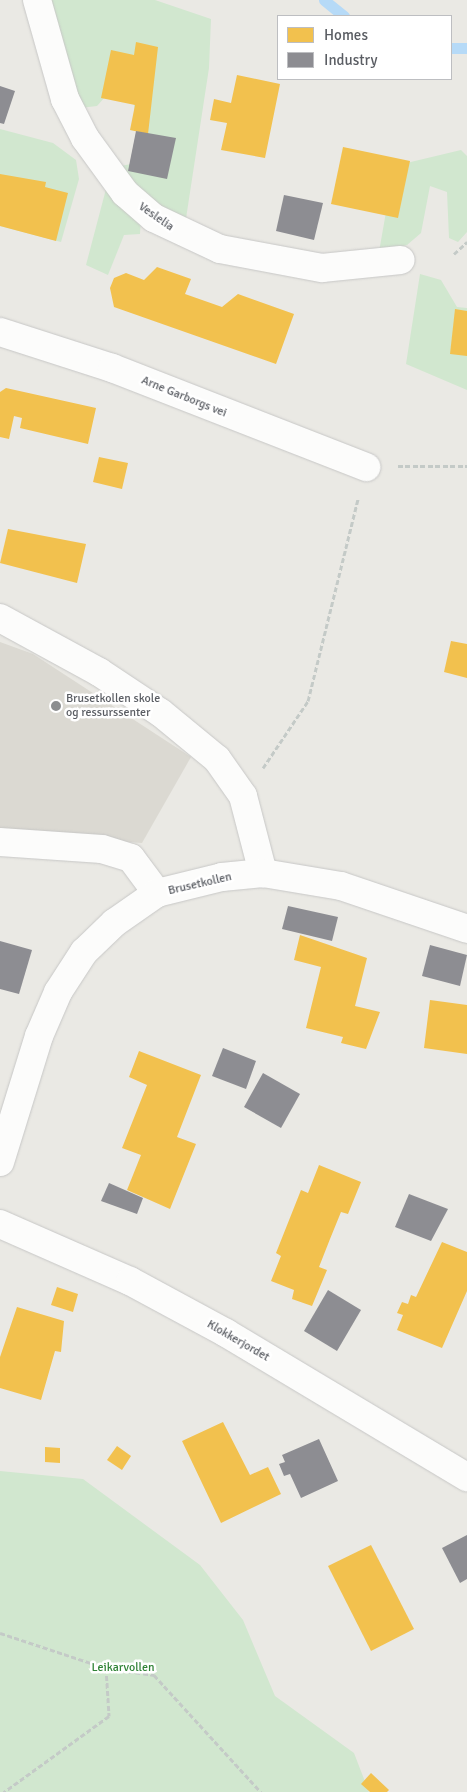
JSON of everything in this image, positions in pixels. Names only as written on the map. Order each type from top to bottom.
[{"type":"street","name":"Veslelia","points":[[38,0],[65,99],[85,138],[125,193],[154,218],[220,250],[314,266],[401,260]]},
{"type":"street","name":"Arne Garborgs vei","points":[[0,332],[96,362],[366,467]]},
{"type":"street","points":[[0,618],[99,672],[162,713],[217,759],[243,796],[263,873]]},
{"type":"street","points":[[0,842],[102,849],[131,858],[158,893]]},
{"type":"street","name":"Brusetkollen","points":[[0,1162],[39,1036],[58,992],[84,952],[114,923],[158,893],[222,877],[263,873],[341,886],[467,929]]},
{"type":"street","name":"Klokkerjordet","points":[[0,1224],[130,1281],[218,1328],[467,1477]]},
{"type":"path","points":[[454,254],[467,242]]},
{"type":"path","points":[[243,796],[308,701],[366,467],[467,466]]},
{"type":"path","points":[[0,1633],[106,1668],[154,1675],[261,1792]]},
{"type":"path","points":[[4,1792],[109,1716],[106,1668]]},
{"type":"shaded area","name":"Brusetkollen skole og ressurssenter","points":[[0,642],[33,654],[191,757],[142,843],[0,833]]},
{"type":"green space","points":[[46,0],[155,0],[211,19],[209,68],[185,225],[164,212],[115,167],[142,162],[129,70],[97,106],[80,108]]},
{"type":"green space","points":[[0,129],[53,143],[76,160],[79,179],[61,242],[0,226]]},
{"type":"green space","points":[[461,150],[467,156],[467,232],[458,242],[449,238],[447,192],[430,186],[421,233],[407,245],[379,252],[394,166]]},
{"type":"green space","points":[[106,189],[141,217],[140,234],[124,235],[108,275],[86,265]]},
{"type":"green space","points":[[420,274],[441,280],[457,307],[467,308],[467,390],[406,364]]},
{"type":"green space","name":"Leikarvollen","points":[[0,1471],[83,1479],[200,1565],[243,1620],[275,1696],[354,1753],[369,1792],[0,1792]]},
{"type":"building: Homes","points":[[136,42],[158,47],[148,134],[130,130],[135,105],[101,98],[111,50],[134,55]]},
{"type":"building: Homes","points":[[237,75],[280,84],[265,158],[221,150],[227,123],[210,120],[214,99],[231,103]]},
{"type":"building: Homes","points":[[343,147],[410,161],[398,218],[331,204]]},
{"type":"building: Homes","points":[[0,174],[46,182],[45,187],[68,193],[56,241],[0,226]]},
{"type":"building: Homes","points":[[157,267],[191,279],[185,294],[222,307],[238,294],[294,314],[276,364],[114,307],[110,288],[114,278],[126,273],[144,280]]},
{"type":"building: Homes","points":[[455,309],[467,311],[467,356],[450,354]]},
{"type":"building: Homes","points":[[6,388],[96,408],[88,444],[20,428],[22,418],[14,416],[9,439],[0,437],[0,392]]},
{"type":"building: Homes","points":[[99,457],[128,463],[122,489],[93,482]]},
{"type":"building: Homes","points":[[8,529],[86,544],[77,583],[0,563]]},
{"type":"building: Homes","points":[[451,641],[467,644],[467,678],[444,672]]},
{"type":"building: Homes","points":[[300,935],[367,958],[355,1006],[380,1012],[366,1049],[341,1043],[343,1037],[306,1028],[321,967],[294,960]]},
{"type":"building: Homes","points":[[430,1000],[467,1005],[467,1054],[424,1048]]},
{"type":"building: Homes","points":[[139,1051],[201,1075],[177,1137],[196,1144],[170,1209],[127,1190],[141,1155],[122,1148],[147,1085],[129,1077]]},
{"type":"building: Homes","points":[[319,1165],[361,1182],[348,1214],[341,1212],[330,1239],[319,1267],[327,1270],[312,1306],[292,1299],[294,1290],[271,1281],[281,1256],[276,1253],[301,1190],[308,1193]]},
{"type":"building: Homes","points":[[442,1242],[467,1252],[467,1291],[442,1348],[397,1330],[403,1315],[397,1313],[402,1302],[408,1304],[411,1295],[416,1297]]},
{"type":"building: Homes","points":[[57,1287],[78,1294],[73,1312],[51,1305]]},
{"type":"building: Homes","points":[[17,1307],[64,1321],[61,1352],[55,1351],[41,1400],[0,1388],[0,1357]]},
{"type":"building: Homes","points":[[223,1422],[250,1475],[268,1467],[281,1494],[221,1523],[182,1441]]},
{"type":"building: Homes","points":[[117,1446],[131,1456],[122,1470],[107,1460]]},
{"type":"building: Homes","points":[[45,1447],[60,1448],[60,1463],[45,1462]]},
{"type":"building: Homes","points":[[371,1545],[414,1629],[371,1651],[328,1566]]},
{"type":"building: Homes","points":[[371,1773],[389,1790],[387,1792],[370,1792],[361,1784]]},
{"type":"building: Industry","points":[[0,86],[15,91],[4,124],[0,123]]},
{"type":"building: Industry","points":[[136,131],[176,138],[167,179],[128,171]]},
{"type":"building: Industry","points":[[284,195],[323,203],[314,240],[276,231]]},
{"type":"building: Industry","points":[[288,906],[338,917],[332,941],[282,929]]},
{"type":"building: Industry","points":[[0,941],[32,950],[19,994],[0,989]]},
{"type":"building: Industry","points":[[430,945],[467,955],[460,986],[422,976]]},
{"type":"building: Industry","points":[[223,1048],[256,1061],[246,1089],[212,1076]]},
{"type":"building: Industry","points":[[263,1073],[300,1094],[281,1128],[244,1107]]},
{"type":"building: Industry","points":[[109,1183],[143,1198],[137,1214],[101,1201]]},
{"type":"building: Industry","points":[[409,1194],[448,1209],[431,1241],[395,1227]]},
{"type":"building: Industry","points":[[328,1290],[361,1310],[337,1351],[304,1331]]},
{"type":"building: Industry","points":[[319,1439],[338,1481],[301,1498],[290,1474],[284,1476],[279,1464],[285,1462],[282,1455]]},
{"type":"building: Industry","points":[[467,1535],[467,1579],[460,1583],[442,1548]]},
{"type":"waterway","points":[[324,0],[343,15]]},
{"type":"waterway","points":[[452,48],[467,48]]},
{"type":"place","name":"Brusetkollen skole og ressurssenter","points":[[56,706]]}]
